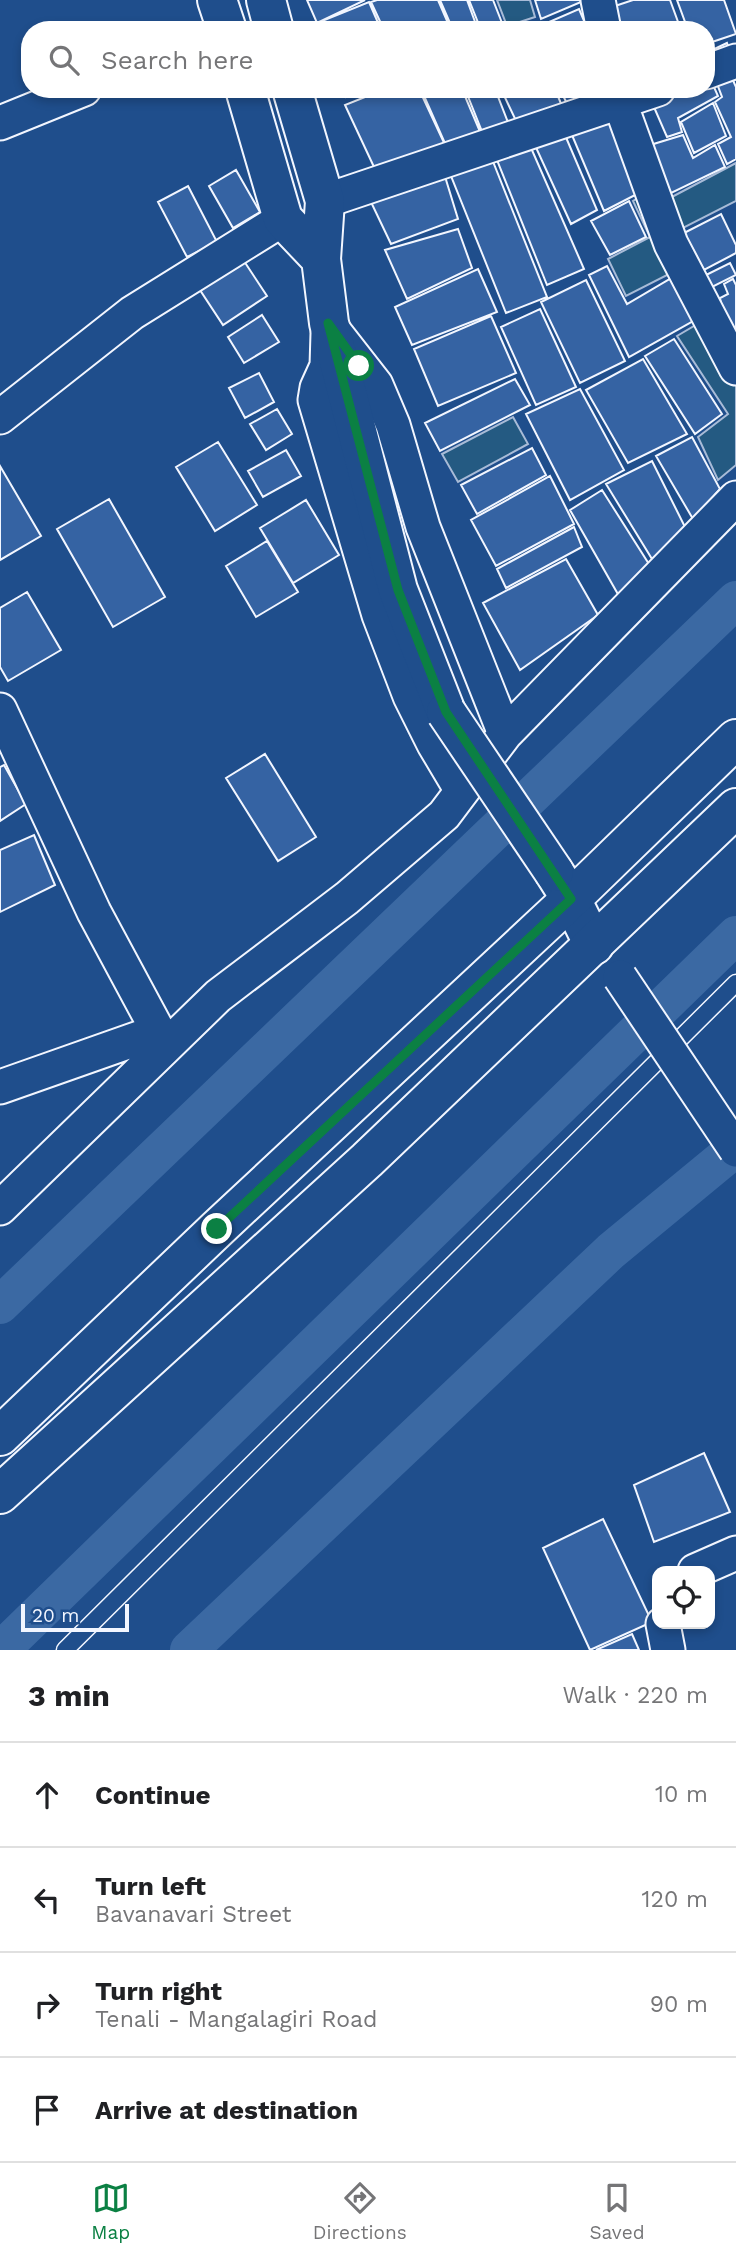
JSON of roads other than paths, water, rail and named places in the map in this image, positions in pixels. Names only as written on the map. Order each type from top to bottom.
[{"type":"main road","points":[[217,0],[224,21]]},
{"type":"main road","points":[[266,0],[272,21]]},
{"type":"main road","points":[[247,98],[283,219],[321,258]]},
{"type":"main road","points":[[295,98],[324,201],[321,258],[328,323],[398,590],[446,712],[562,886],[594,945]]},
{"type":"main road","points":[[0,1436],[227,1219],[562,886],[736,738]]},
{"type":"main road","points":[[0,1494],[367,1160],[736,808]]},
{"type":"street","points":[[598,0],[602,21]]},
{"type":"street","points":[[715,69],[736,61]]},
{"type":"street","points":[[0,123],[62,98]]},
{"type":"street","points":[[324,201],[612,98]]},
{"type":"street","points":[[619,98],[671,244],[736,368]]},
{"type":"street","points":[[0,417],[132,313],[283,219]]},
{"type":"street","points":[[328,323],[376,386],[393,425],[423,527],[505,734]]},
{"type":"street","points":[[328,323],[327,366],[317,387],[315,400],[379,615],[410,696],[462,791]]},
{"type":"street","points":[[0,1208],[163,1038],[347,898],[444,816],[505,734],[736,498]]},
{"type":"street","points":[[3,722],[94,912],[163,1038]]},
{"type":"street","points":[[594,945],[620,977],[736,1150]]},
{"type":"street","points":[[0,1087],[163,1038]]},
{"type":"street","points":[[706,1566],[736,1553]]},
{"type":"street","points":[[664,1629],[668,1650]]},
{"type":"lane","points":[[65,1650],[736,983]]},
{"type":"waterway","points":[[0,1305],[736,600]]},
{"type":"waterway","points":[[1,1650],[736,935]]},
{"type":"waterway","points":[[189,1650],[611,1251],[736,1148]]}]
